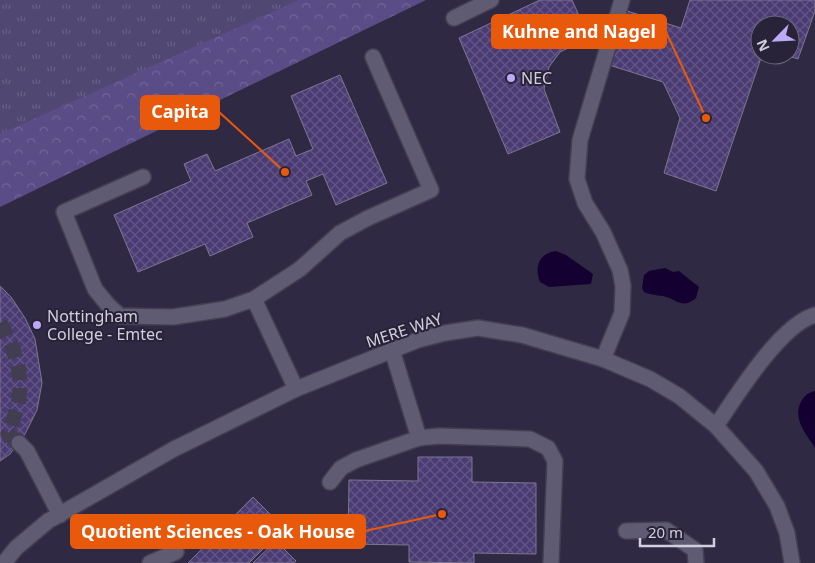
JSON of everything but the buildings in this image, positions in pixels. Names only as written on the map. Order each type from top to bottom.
[{"type":"street","points":[[454,18],[491,0]]},
{"type":"street","points":[[603,359],[622,313],[623,286],[620,270],[603,232],[585,202],[577,179],[580,140],[622,0]]},
{"type":"street","points":[[143,177],[64,212],[95,289],[108,305],[120,316],[173,317],[225,309],[254,299],[300,269],[340,233],[368,218],[431,190],[373,57]]},
{"type":"street","points":[[254,299],[296,388]]},
{"type":"street","points":[[716,426],[754,369],[786,334],[806,317],[815,315]]},
{"type":"street","name":"MERE WAY","points":[[4,563],[16,548],[48,521],[174,449],[296,388],[418,340],[445,333],[478,328],[522,335],[603,359],[650,379],[679,396],[716,426],[756,471],[777,506],[787,532],[792,563]]},
{"type":"street","points":[[392,350],[419,438]]},
{"type":"street","points":[[330,482],[341,468],[356,460],[419,438],[439,436],[530,439],[548,448],[555,461],[551,563]]},
{"type":"street","points":[[19,443],[27,451],[60,514]]},
{"type":"street","points":[[626,531],[666,530],[695,550],[696,563]]},
{"type":"street","points":[[150,563],[176,552]]},
{"type":"shaded area","points":[[299,0],[815,0],[815,563],[0,563],[0,134]]},
{"type":"shaded area","points":[[556,251],[566,255],[593,274],[591,284],[549,287],[540,282],[538,276],[539,262],[545,255]]},
{"type":"shaded area","points":[[665,268],[673,272],[679,271],[699,287],[696,298],[687,303],[680,303],[668,297],[644,292],[642,288],[644,275],[649,271]]},
{"type":"shaded area","points":[[815,391],[815,448],[801,425],[798,413],[803,398]]},
{"type":"green space","points":[[0,0],[299,0],[0,134]]},
{"type":"green space","points":[[249,0],[426,0],[0,207],[0,109]]},
{"type":"tunnel","points":[[0,323],[13,349],[20,377],[18,402],[8,434],[19,443]]},
{"type":"place","name":"NEC","points":[[511,78]]},
{"type":"place","name":"Kuhne and Nagel","points":[[706,118]]},
{"type":"place","name":"Capita","points":[[285,172]]},
{"type":"place","name":"Nottingham College - Emtec","points":[[37,325]]},
{"type":"place","name":"Quotient Sciences - Oak House","points":[[442,514]]}]
